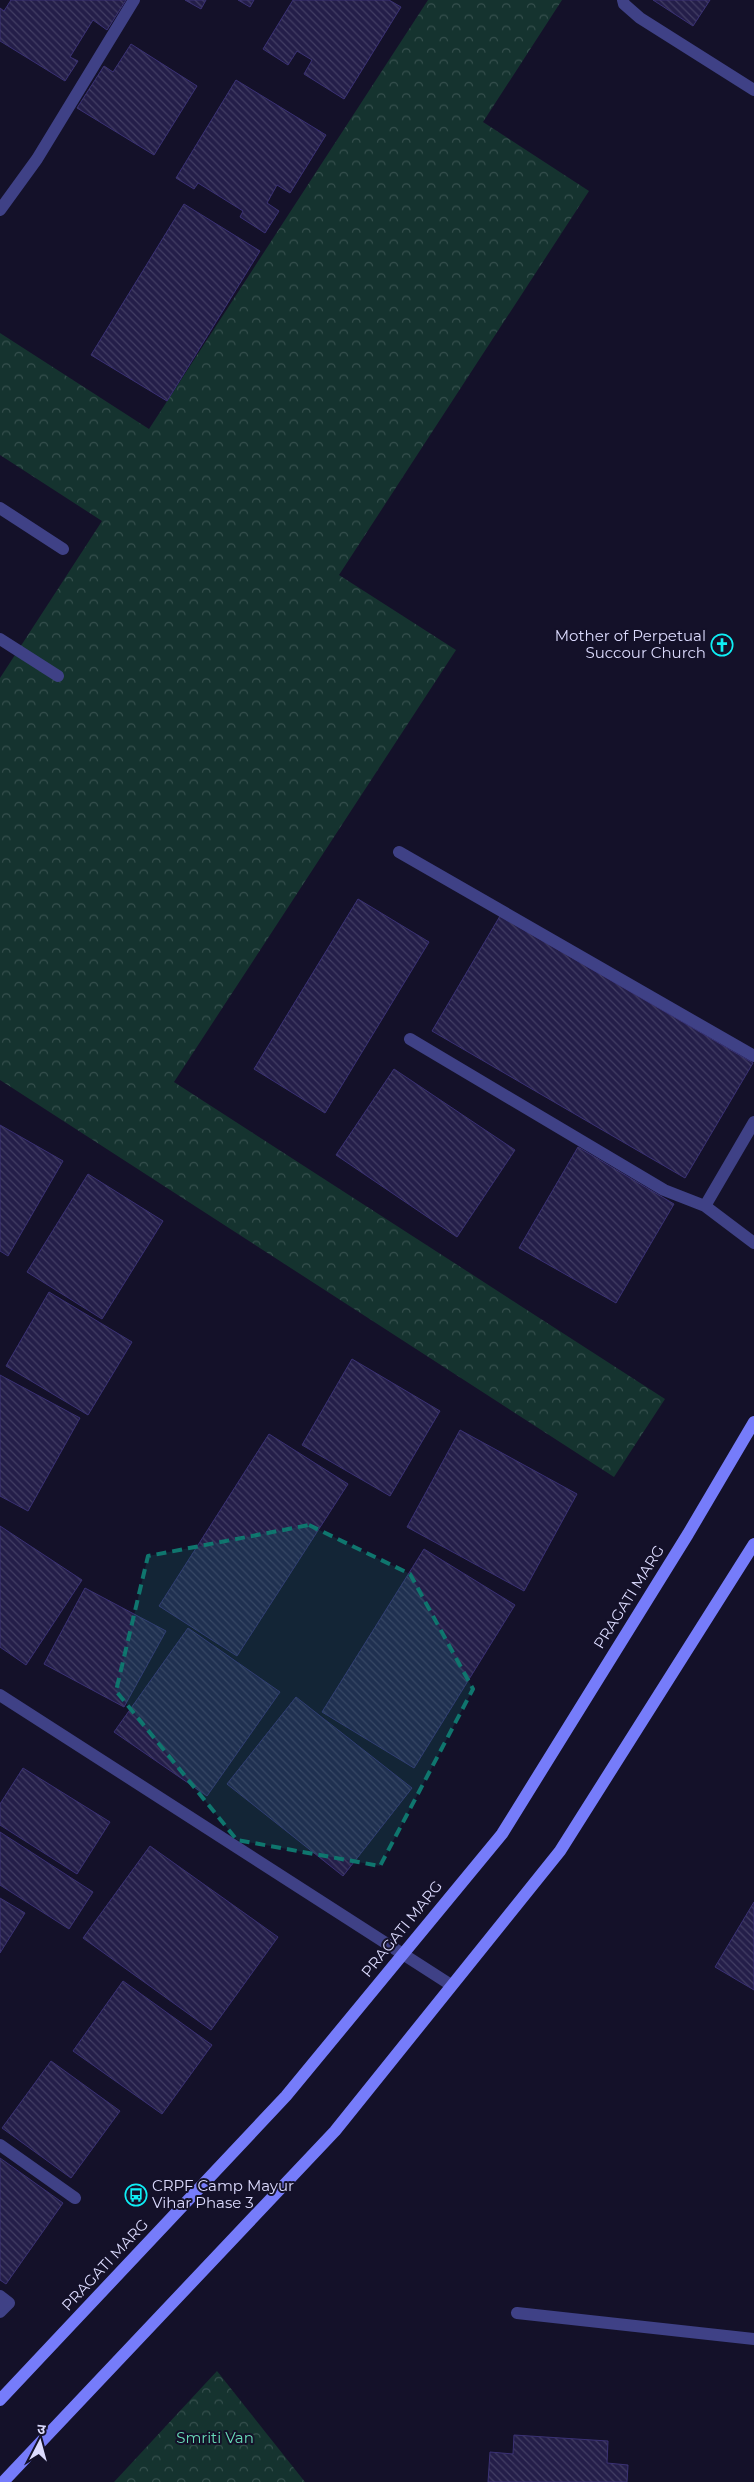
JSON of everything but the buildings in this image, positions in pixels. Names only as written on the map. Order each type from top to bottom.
[{"type":"main road","name":"PRAGATI MARG","points":[[0,2400],[286,2096],[502,1834],[688,1534],[754,1422]]},
{"type":"main road","points":[[3,2482],[335,2131],[560,1850],[754,1544]]},
{"type":"street","points":[[0,210],[37,158],[134,0]]},
{"type":"street","points":[[623,0],[624,4],[640,18],[754,90]]},
{"type":"street","points":[[0,508],[63,549]]},
{"type":"street","points":[[0,639],[58,676]]},
{"type":"street","points":[[400,852],[754,1056]]},
{"type":"street","points":[[410,1039],[664,1190],[705,1206],[754,1243]]},
{"type":"street","points":[[705,1206],[754,1122]]},
{"type":"street","points":[[0,1695],[451,1986]]},
{"type":"street","points":[[0,2145],[75,2198]]},
{"type":"street","points":[[0,2296],[8,2303],[0,2312]]},
{"type":"street","points":[[517,2313],[754,2339]]},
{"type":"highlighted area","points":[[309,1525],[410,1574],[473,1689],[380,1866],[237,1840],[116,1691],[148,1556]]},
{"type":"green space","points":[[428,0],[562,0],[483,122],[589,191],[339,575],[456,650],[174,1082],[665,1399],[614,1477],[0,1080],[0,678],[102,521],[0,455],[0,333],[149,429]]},
{"type":"green space","name":"Smriti Van","points":[[217,2371],[305,2482],[114,2482]]},
{"type":"place","name":"Mother of Perpetual Succour Church","points":[[722,645]]},
{"type":"place","name":"CRPF Camp Mayur Vihar Phase 3","points":[[136,2195]]}]
